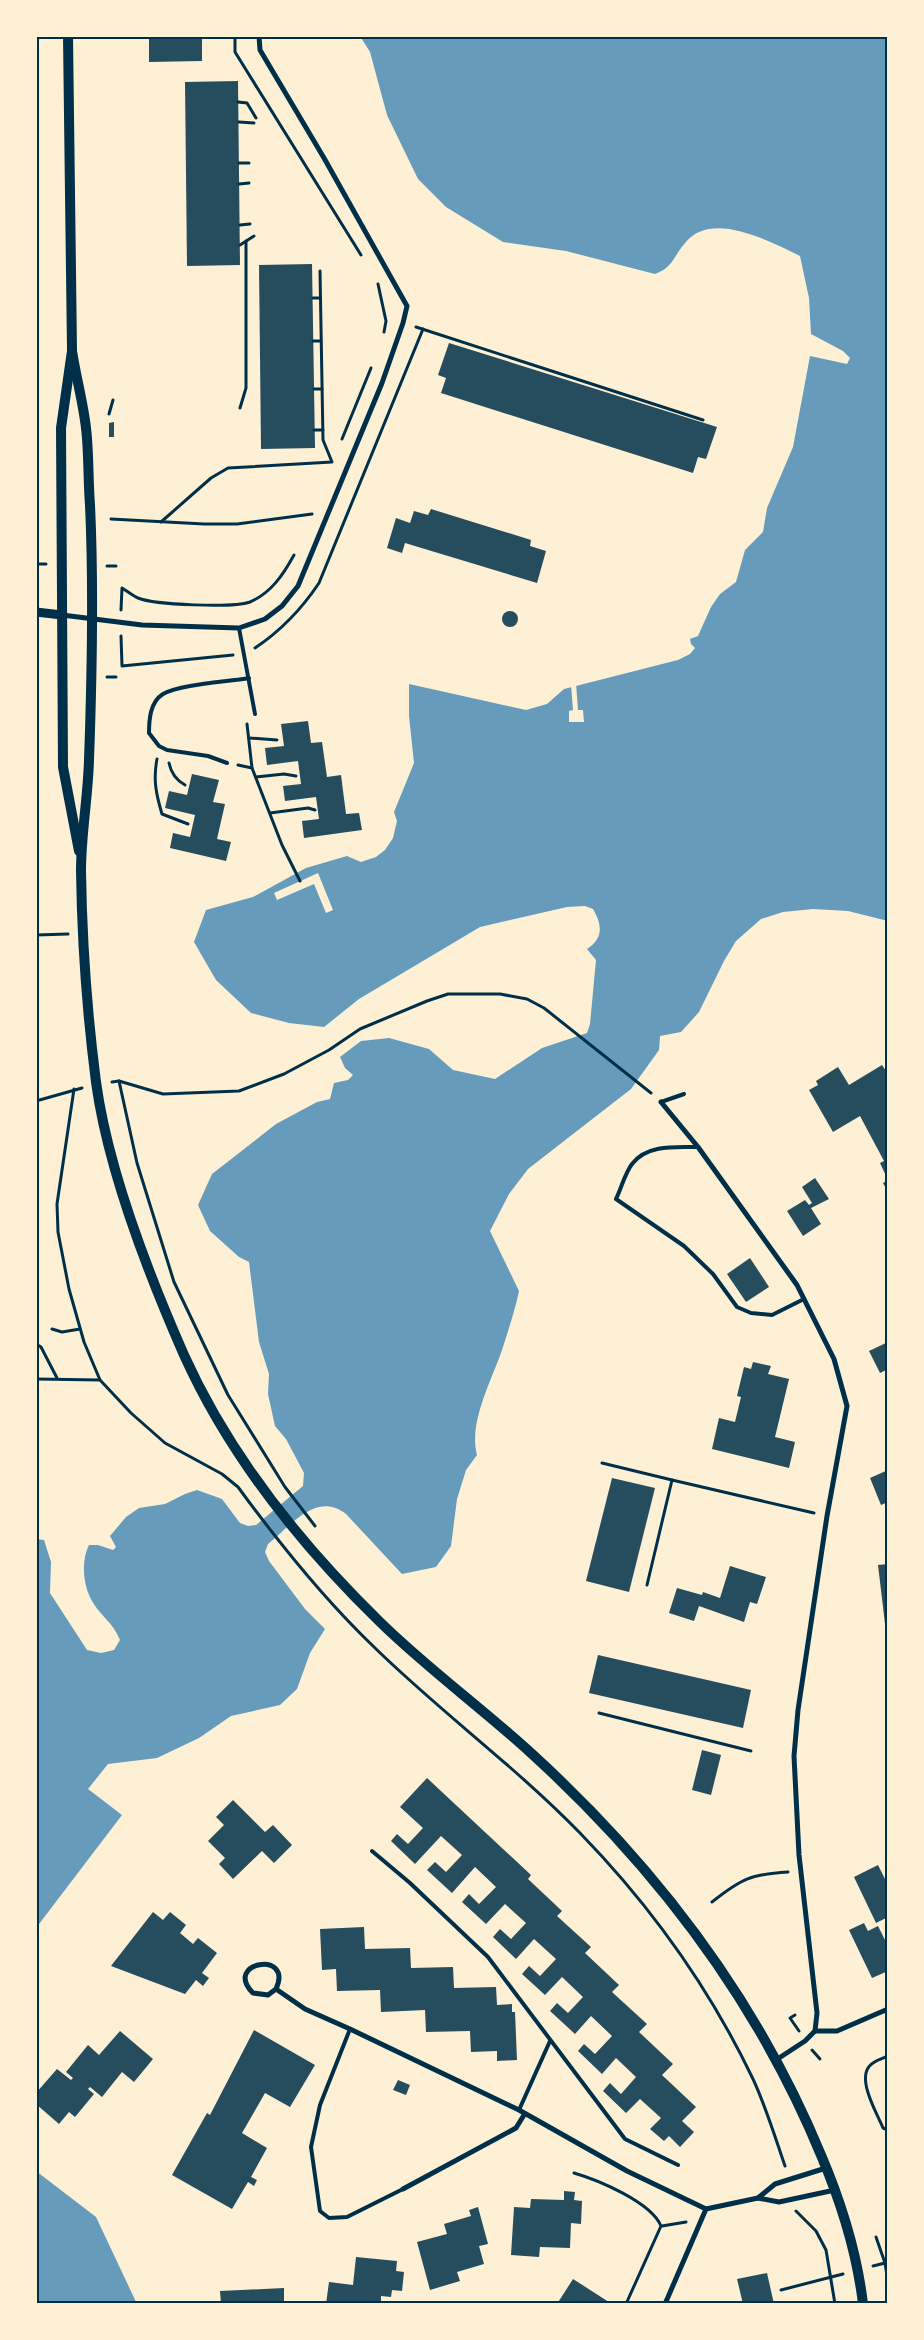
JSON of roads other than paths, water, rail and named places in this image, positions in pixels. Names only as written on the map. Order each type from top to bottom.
[{"type":"main road","points":[[68,36],[72,351],[61,428],[63,767],[81,864]]},
{"type":"main road","points":[[72,351],[86,427],[92,565],[89,766],[81,864],[83,933],[96,1085],[116,1172],[147,1264],[186,1359],[219,1422],[271,1500],[299,1536],[384,1626],[532,1753],[605,1826],[656,1883],[702,1940],[744,2003],[805,2116],[835,2190],[859,2270],[863,2304]]},
{"type":"street","points":[[36,612],[142,625],[239,628],[265,619],[282,606],[298,586],[382,383],[407,306],[324,158],[260,50],[259,36]]},
{"type":"street","points":[[661,1102],[698,1147],[797,1285],[834,1359],[847,1406],[827,1516],[798,1710],[794,1756],[800,1871],[817,2013],[816,2031]]},
{"type":"street","points":[[260,1964],[271,1966],[278,1974],[276,1989],[268,1995],[253,1993],[246,1984],[250,1969],[260,1964]]},
{"type":"street","points":[[276,1989],[305,2010],[350,2029],[519,2110],[524,2115],[627,2172],[706,2209],[758,2198],[779,2202],[794,2200],[835,2190]]},
{"type":"street","points":[[776,2060],[805,2041],[816,2031],[837,2031],[888,2009]]},
{"type":"street","points":[[403,2189],[516,2128],[524,2115]]},
{"type":"street","points":[[758,2198],[775,2184],[826,2168]]},
{"type":"street","points":[[665,2304],[706,2209]]},
{"type":"lane","points":[[239,628],[255,714]]},
{"type":"lane","points":[[227,764],[208,756],[167,750],[159,746],[149,733],[149,718],[152,708],[162,694],[177,689],[249,678]]},
{"type":"lane","points":[[661,1102],[684,1094]]},
{"type":"lane","points":[[698,1147],[667,1147],[648,1151],[632,1164],[616,1199],[684,1246],[713,1274],[737,1307],[752,1313],[772,1315],[804,1299]]},
{"type":"lane","points":[[372,1851],[410,1883],[488,1957],[626,2139],[678,2165]]},
{"type":"lane","points":[[350,2029],[320,2105],[311,2147],[320,2211],[329,2218],[347,2217],[403,2189]]},
{"type":"lane","points":[[519,2110],[550,2041]]},
{"type":"water","points":[[360,36],[888,36],[888,921],[848,911],[813,909],[783,912],[761,919],[736,941],[699,1012],[681,1032],[660,1036],[659,1050],[631,1089],[528,1169],[509,1194],[490,1231],[519,1291],[503,1347],[479,1414],[475,1442],[477,1455],[466,1470],[457,1499],[451,1546],[436,1567],[402,1574],[346,1514],[335,1508],[325,1506],[314,1508],[305,1513],[268,1544],[265,1552],[269,1561],[305,1609],[325,1629],[310,1653],[297,1689],[280,1705],[231,1716],[199,1738],[157,1758],[108,1764],[88,1789],[122,1815],[36,1928],[36,1539],[44,1540],[51,1562],[50,1593],[87,1650],[101,1653],[114,1650],[120,1640],[114,1628],[94,1604],[88,1593],[84,1565],[89,1545],[98,1545],[113,1550],[116,1547],[110,1536],[126,1517],[139,1508],[165,1504],[197,1490],[222,1499],[240,1523],[248,1526],[256,1525],[303,1486],[304,1473],[286,1439],[275,1426],[268,1394],[269,1374],[259,1342],[249,1262],[239,1257],[210,1231],[198,1205],[212,1174],[276,1124],[317,1102],[330,1099],[334,1083],[348,1080],[353,1075],[345,1068],[340,1057],[361,1041],[389,1038],[429,1049],[453,1070],[495,1079],[542,1048],[587,1033],[590,1024],[596,960],[587,949],[593,945],[599,935],[600,925],[593,909],[585,906],[567,907],[480,927],[359,999],[324,1027],[289,1023],[251,1013],[216,980],[194,942],[206,910],[253,897],[306,868],[347,856],[361,862],[376,857],[385,850],[393,838],[397,821],[394,812],[414,763],[409,716],[409,684],[526,710],[547,704],[564,689],[678,660],[690,654],[695,648],[691,644],[690,639],[698,636],[711,607],[720,594],[736,582],[745,550],[763,532],[767,508],[793,447],[810,356],[847,364],[850,358],[843,351],[811,334],[809,298],[800,256],[758,237],[726,229],[711,229],[697,233],[686,242],[666,268],[655,274],[566,251],[503,242],[446,207],[418,179],[387,115],[370,52]]},
{"type":"water","points":[[36,2171],[96,2217],[137,2304],[36,2304]]}]
